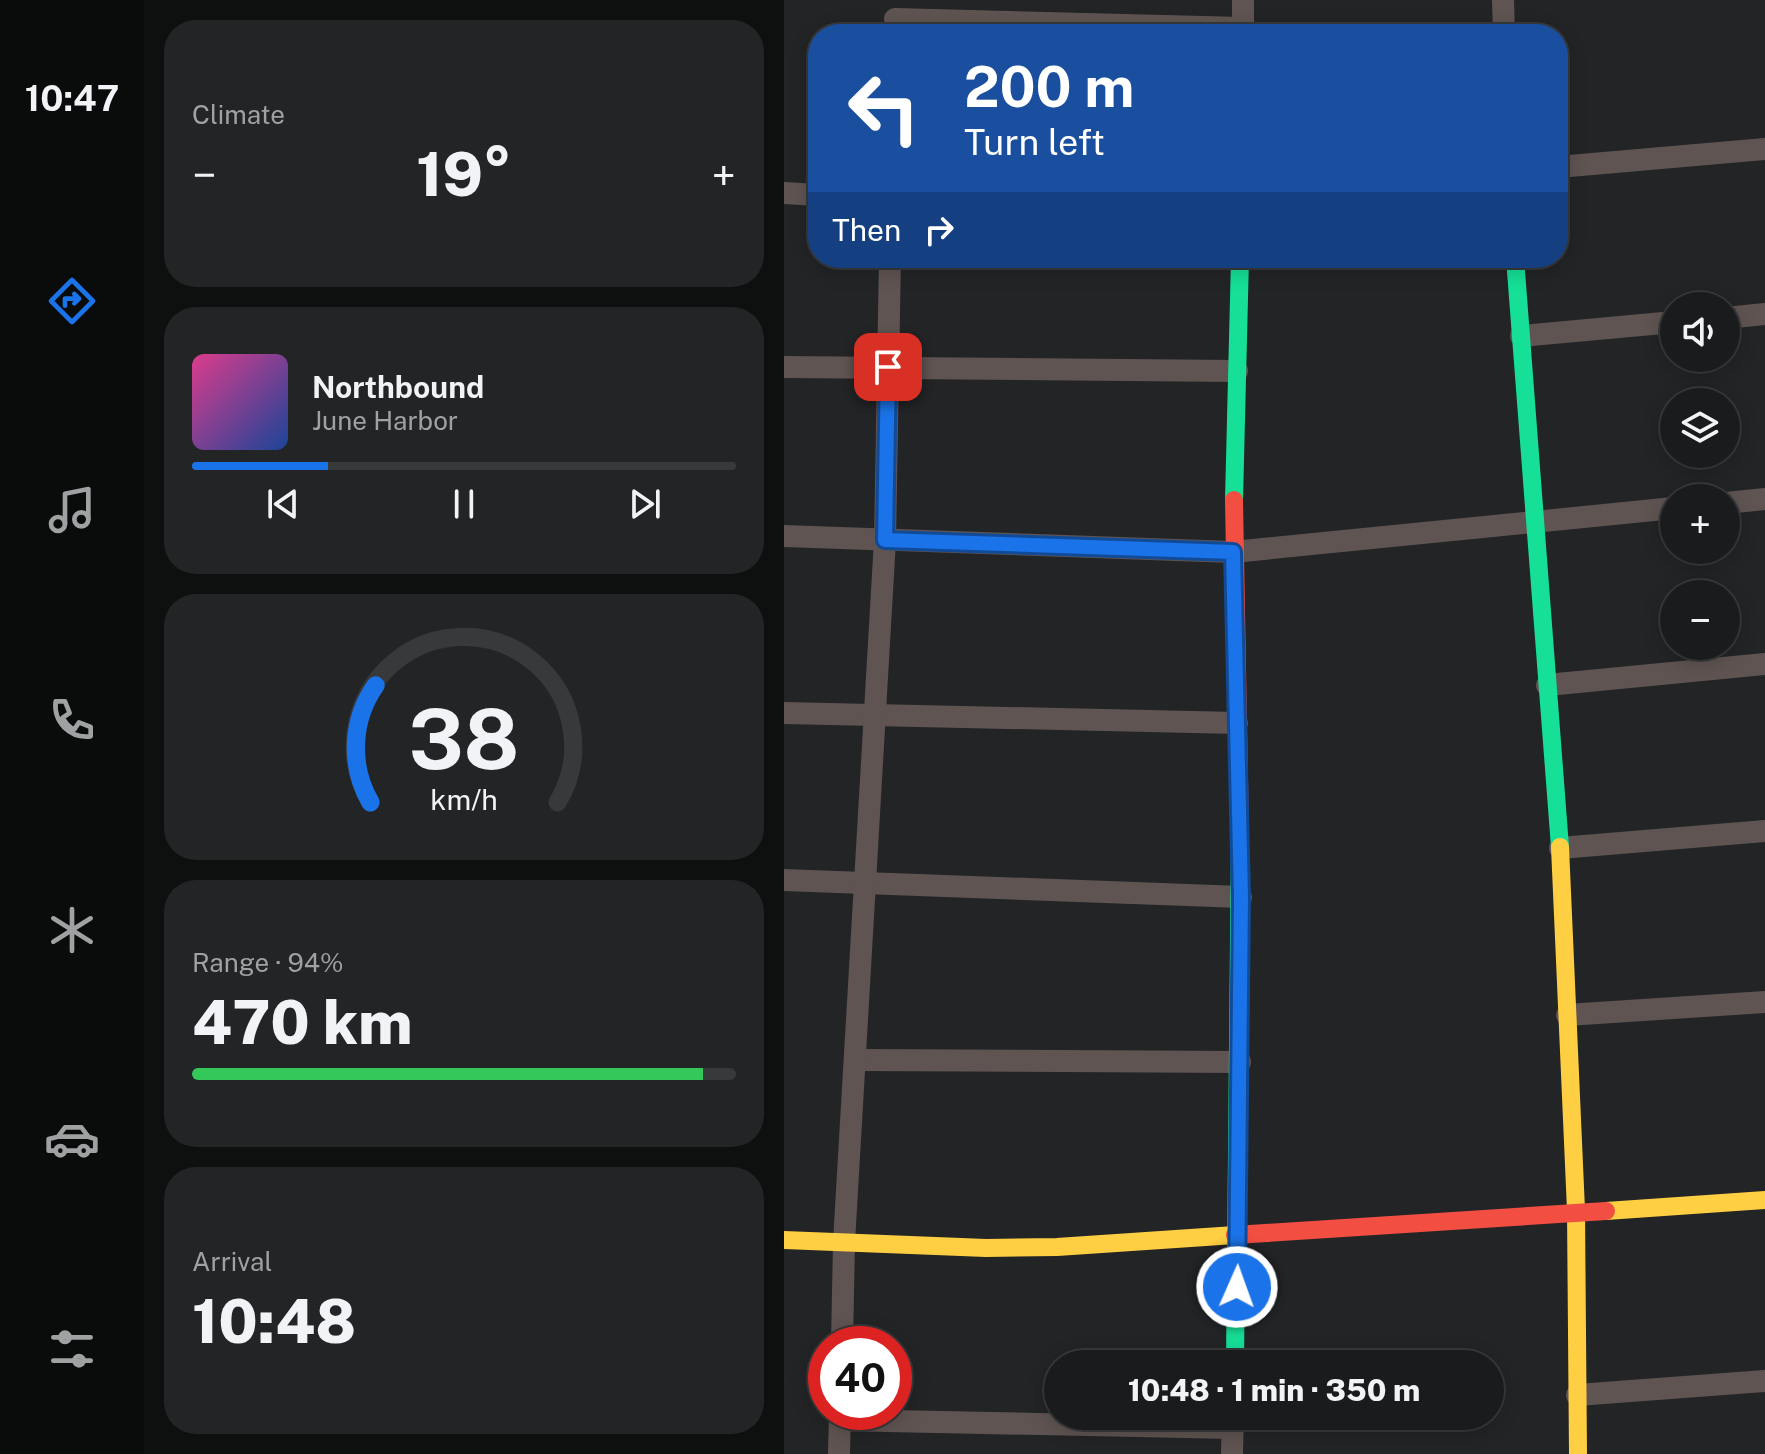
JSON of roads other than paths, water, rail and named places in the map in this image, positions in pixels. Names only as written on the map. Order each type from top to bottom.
[{"type":"street","points":[[1243,0],[1243,24]]},
{"type":"street","points":[[1503,0],[1504,24]]},
{"type":"street","points":[[895,18],[1056,24]]},
{"type":"street","points":[[1568,166],[1765,149]]},
{"type":"street","points":[[784,193],[808,194]]},
{"type":"street","points":[[842,1326],[844,1242],[885,540],[890,268]]},
{"type":"street","points":[[1235,1350],[1241,897],[1233,552],[1240,268]]},
{"type":"street","points":[[1516,268],[1560,848],[1576,1210],[1578,1454]]},
{"type":"street","points":[[1740,317],[1765,314]]},
{"type":"street","points":[[1521,336],[1660,323]]},
{"type":"street","points":[[784,367],[1237,371]]},
{"type":"street","points":[[1740,502],[1765,499]]},
{"type":"street","points":[[784,536],[1233,552],[1660,509]]},
{"type":"street","points":[[1547,685],[1765,664]]},
{"type":"street","points":[[784,713],[1237,723]]},
{"type":"street","points":[[1560,848],[1765,831]]},
{"type":"street","points":[[784,880],[1241,897]]},
{"type":"street","points":[[1567,1015],[1765,1002]]},
{"type":"street","points":[[855,1060],[1240,1062]]},
{"type":"street","points":[[784,1240],[1014,1248],[1765,1200]]},
{"type":"street","points":[[1577,1395],[1765,1381]]},
{"type":"street","points":[[912,1417],[1044,1419]]},
{"type":"street","points":[[839,1454],[840,1430]]},
{"type":"street","points":[[1232,1454],[1233,1430]]}]
